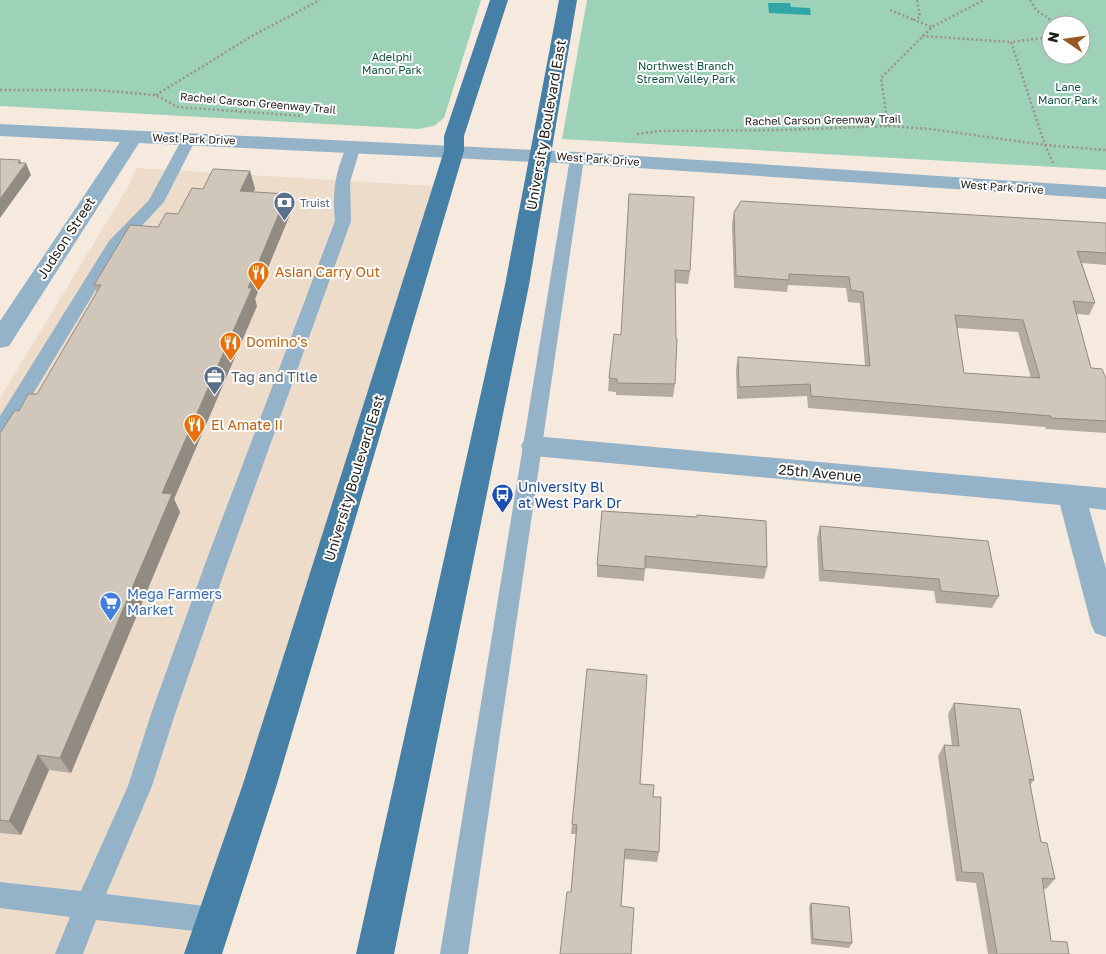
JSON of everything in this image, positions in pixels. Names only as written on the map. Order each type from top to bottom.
[{"type":"main road","name":"University Boulevard East","points":[[203,954],[260,784],[454,151],[454,136],[499,0]]},
{"type":"main road","name":"University Boulevard East","points":[[375,954],[485,442],[541,156],[568,0]]},
{"type":"street","name":"West Park Drive","points":[[0,130],[577,158],[1106,193]]},
{"type":"street","name":"Judson Street","points":[[0,340],[133,137]]},
{"type":"street","name":"25th Avenue","points":[[534,446],[1106,500]]},
{"type":"street","points":[[1072,497],[1106,624]]},
{"type":"lane","points":[[0,432],[115,245],[156,202],[189,139]]},
{"type":"lane","points":[[69,954],[88,905],[140,786],[164,711],[219,556],[343,221],[340,200],[344,168],[354,146]]},
{"type":"lane","points":[[454,954],[577,158]]},
{"type":"lane","points":[[0,895],[213,920]]},
{"type":"path","points":[[155,95],[252,36],[320,0]]},
{"type":"path","points":[[914,20],[920,17],[917,0]]},
{"type":"path","points":[[888,126],[881,78],[932,27],[984,0]]},
{"type":"path","points":[[1030,0],[1037,11],[1043,15]]},
{"type":"path","points":[[890,10],[932,27]]},
{"type":"path","points":[[922,36],[1012,42],[1041,38]]},
{"type":"path","points":[[1012,42],[1044,145],[1065,191]]},
{"type":"path","name":"Rachel Carson Greenway Trail","points":[[0,90],[95,90],[155,95],[178,107],[304,116]]},
{"type":"path","name":"Rachel Carson Greenway Trail","points":[[632,134],[659,131],[784,130],[888,126],[986,135],[1044,145],[1106,150]]},
{"type":"shaded area","points":[[136,168],[434,186],[205,954],[0,954],[0,398],[129,185]]},
{"type":"green space","name":"Adelphi Manor Park","points":[[0,0],[481,0],[444,118],[434,126],[418,129],[0,106]]},
{"type":"green space","name":"Northwest Branch Stream Valley Park","points":[[587,0],[1106,0],[1106,170],[562,139]]},
{"type":"water","points":[[768,3],[790,3],[791,7],[810,8],[811,15],[769,13]]},
{"type":"building","points":[[0,159],[20,160],[18,163],[26,163],[0,199]]},
{"type":"building","points":[[213,169],[250,171],[240,191],[287,194],[248,288],[252,288],[162,493],[172,494],[60,758],[38,755],[9,821],[0,820],[0,433],[15,410],[19,411],[28,394],[37,394],[101,285],[94,285],[130,225],[158,227],[166,213],[178,214],[192,188],[203,189]]},
{"type":"building","points":[[629,194],[694,197],[690,271],[675,270],[677,339],[675,384],[617,383],[617,379],[609,378],[614,334],[621,335]]},
{"type":"building","points":[[741,201],[1106,223],[1106,253],[1077,251],[1095,303],[1073,301],[1091,368],[1102,369],[1106,379],[1106,421],[1051,418],[1051,416],[811,396],[810,384],[739,387],[738,357],[870,366],[863,292],[851,290],[849,277],[789,274],[789,280],[736,276],[734,212]],"holes":[[[955,315],[1023,320],[1040,378],[964,373]]]},
{"type":"building","points":[[602,511],[697,517],[697,515],[766,521],[767,567],[645,556],[645,569],[597,565]]},
{"type":"building","points":[[820,526],[988,541],[999,596],[941,591],[939,579],[823,570]]},
{"type":"building","points":[[587,669],[647,675],[640,784],[654,785],[653,797],[661,797],[659,852],[625,849],[621,906],[634,908],[631,954],[560,954],[567,892],[571,892],[577,825],[572,824]]},
{"type":"building","points":[[954,703],[1020,709],[1034,780],[1029,779],[1041,842],[1047,843],[1055,879],[1042,878],[1051,941],[1067,942],[1069,954],[997,954],[983,873],[962,872],[944,745],[959,746]]},
{"type":"building","points":[[811,903],[849,907],[852,943],[813,939]]},
{"type":"place","name":"Truist","points":[[284,222]]},
{"type":"place","name":"Asian Carry Out","points":[[259,291]]},
{"type":"place","name":"Domino's","points":[[230,361]]},
{"type":"place","name":"Tag and Title","points":[[215,396]]},
{"type":"place","name":"El Amate II","points":[[195,444]]},
{"type":"place","name":"University Bl at West Park Dr","points":[[502,514]]},
{"type":"place","name":"Mega Farmers Market","points":[[111,621]]},
{"type":"park label","name":"Lane Manor Park","points":[[1068,93]]}]
